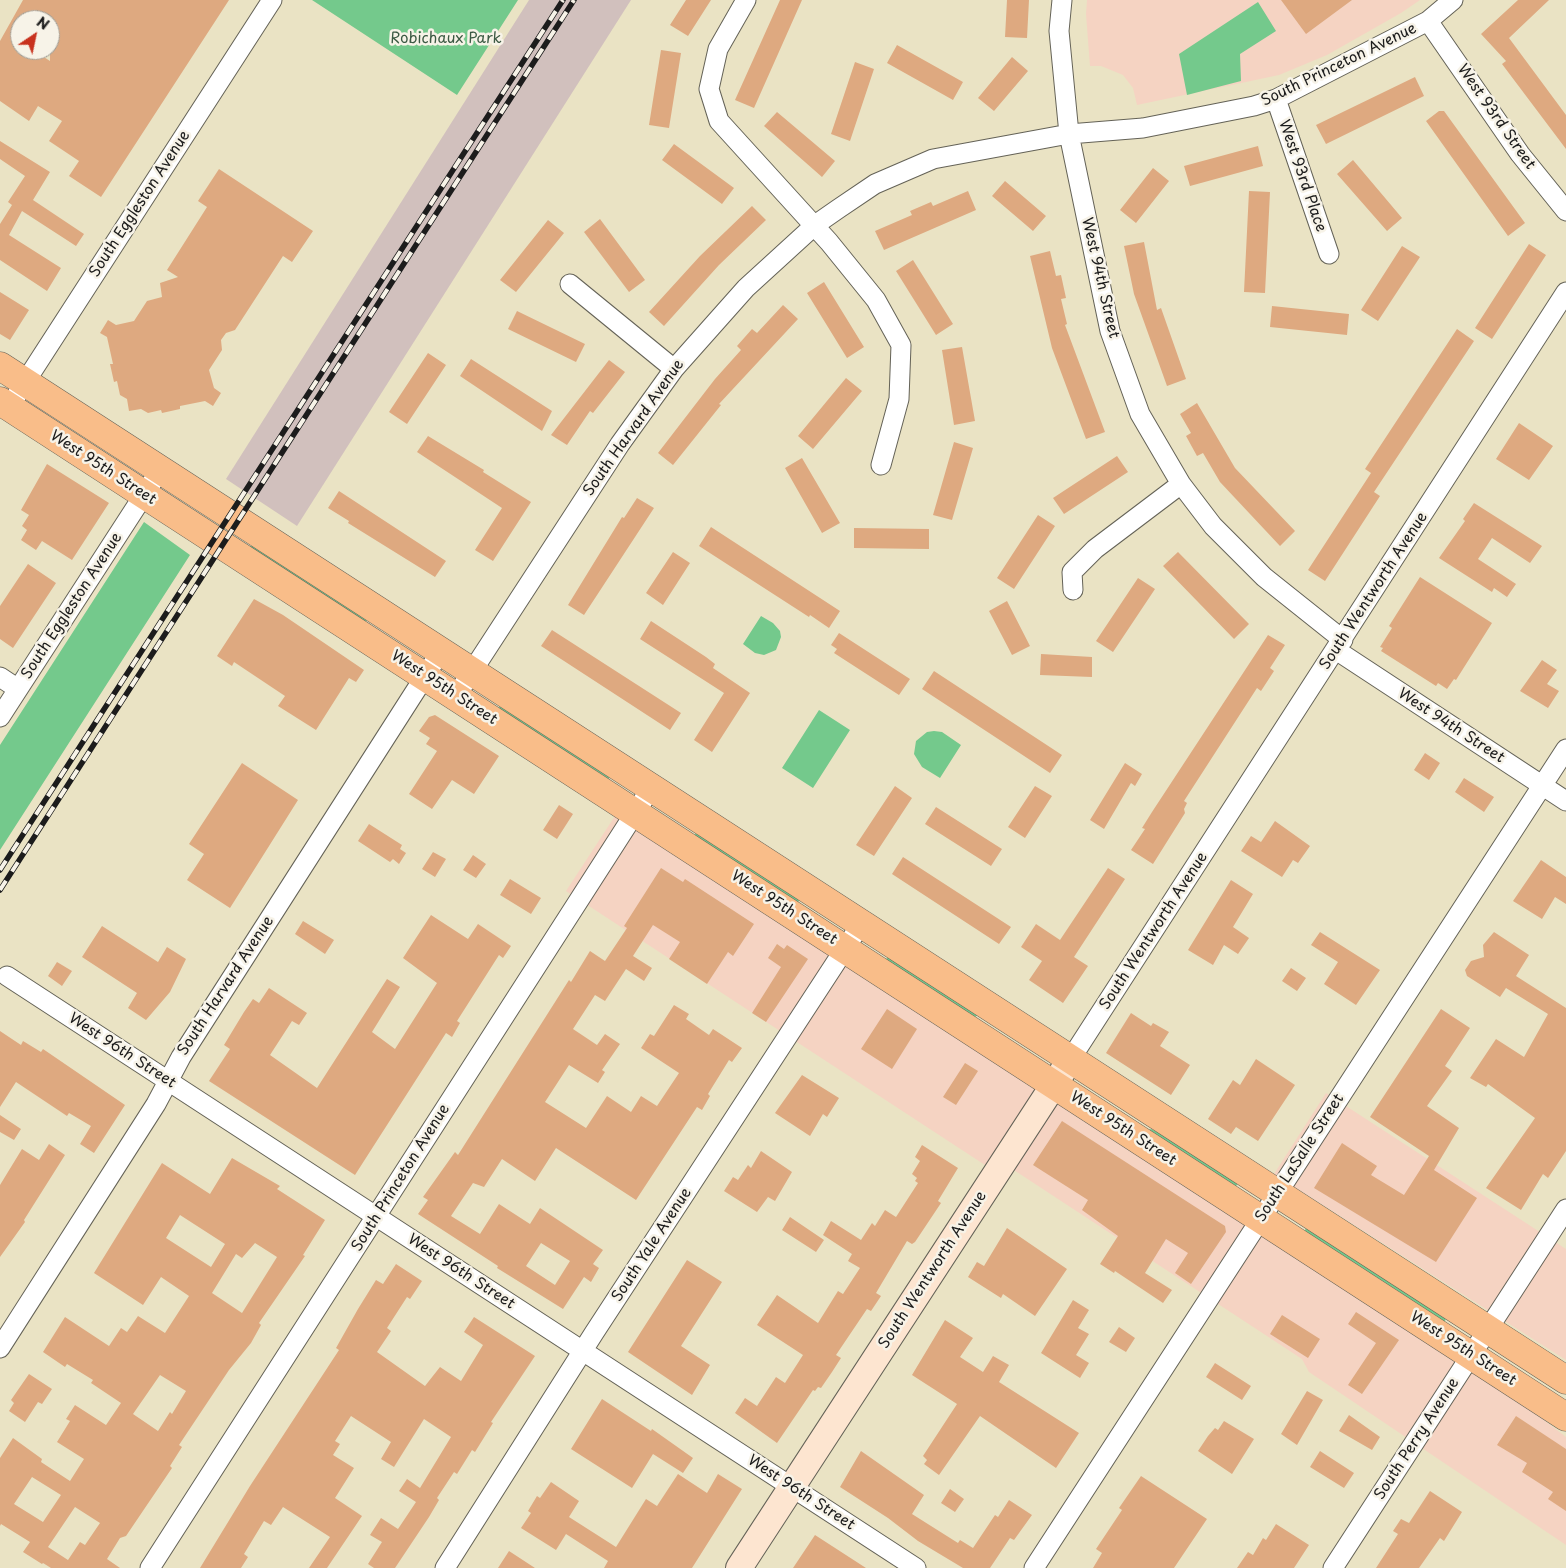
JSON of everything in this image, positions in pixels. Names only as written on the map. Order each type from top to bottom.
[{"type":"main road","name":"West 95th Street","points":[[0,366],[1566,1380]]},
{"type":"main road","name":"West 95th Street","points":[[4,404],[636,812],[1566,1417]]},
{"type":"street","name":"South Eggleston Avenue","points":[[4,404],[25,382],[272,0]]},
{"type":"street","points":[[746,0],[718,49],[709,89],[719,121],[815,225],[876,300],[901,345],[899,399],[881,466]]},
{"type":"street","points":[[1062,0],[1059,31],[1069,134]]},
{"type":"street","name":"South Princeton Avenue","points":[[1069,134],[1144,128],[1254,106],[1276,99],[1428,21],[1452,0]]},
{"type":"street","name":"West 93rd Street","points":[[1428,21],[1520,154],[1566,211]]},
{"type":"street","name":"West 93rd Place","points":[[1276,99],[1329,254]]},
{"type":"street","name":"South Harvard Avenue","points":[[456,696],[620,444],[674,369],[746,288],[815,225],[876,184],[933,159],[1069,134]]},
{"type":"street","name":"West 94th Street","points":[[1069,134],[1110,331],[1140,414],[1181,484],[1213,526],[1264,577],[1339,645],[1566,801]]},
{"type":"street","points":[[570,284],[674,369]]},
{"type":"street","name":"South Wentworth Avenue","points":[[740,1568],[1566,292]]},
{"type":"street","name":"South Eggleston Avenue","points":[[0,717],[160,470]]},
{"type":"street","points":[[1073,590],[1072,572],[1095,549],[1181,484]]},
{"type":"street","name":"South Harvard Avenue","points":[[0,1348],[111,1176],[181,1057],[440,652]]},
{"type":"street","points":[[0,677],[18,689]]},
{"type":"street","name":"South LaSalle Street","points":[[1034,1568],[1566,749]]},
{"type":"street","name":"South Princeton Avenue","points":[[150,1568],[651,788]]},
{"type":"street","name":"South Yale Avenue","points":[[445,1568],[860,924]]},
{"type":"street","name":"West 96th Street","points":[[7,976],[916,1568]]},
{"type":"street","name":"South Perry Avenue","points":[[1333,1568],[1566,1209]]},
{"type":"shaded area","points":[[529,0],[631,0],[297,526],[226,479]]},
{"type":"shaded area","points":[[1087,0],[1420,0],[1401,13],[1327,55],[1279,75],[1137,105],[1133,88],[1123,75],[1101,66],[1090,66],[1086,14]]},
{"type":"shaded area","points":[[617,813],[1505,1390],[1566,1437],[1566,1545],[1309,1372],[1302,1359],[994,1157],[988,1167],[566,891]]},
{"type":"shaded area","points":[[1326,1093],[1566,1249],[1566,1360],[1274,1174]]},
{"type":"green space","name":"Robichaux Park","points":[[312,0],[518,0],[457,95]]},
{"type":"green space","points":[[1258,2],[1276,31],[1240,54],[1241,81],[1187,95],[1179,54]]},
{"type":"green space","points":[[144,522],[190,555],[0,850],[0,745]]},
{"type":"green space","points":[[252,544],[367,620],[364,623],[249,549]]},
{"type":"green space","points":[[761,616],[773,623],[780,631],[781,637],[776,650],[764,655],[755,653],[743,644]]},
{"type":"green space","points":[[501,705],[610,775],[609,779],[498,709]]},
{"type":"green space","points":[[819,710],[850,730],[813,788],[782,768]]},
{"type":"green space","points":[[927,732],[942,732],[961,745],[940,778],[922,767],[914,754],[916,741]]},
{"type":"green space","points":[[696,833],[699,833],[799,897],[798,903],[694,836]]},
{"type":"green space","points":[[888,957],[946,993],[947,996],[949,994],[978,1015],[975,1017],[885,960]]},
{"type":"green space","points":[[1151,1129],[1181,1144],[1237,1182],[1237,1185],[1235,1187],[1148,1130]]},
{"type":"green space","points":[[1307,1227],[1446,1318],[1444,1323],[1303,1233]]},
{"type":"building","points":[[23,0],[229,0],[101,197],[69,176],[79,161],[49,141],[62,121],[38,106],[29,121],[0,101],[0,41],[10,23],[10,60],[60,60],[60,10],[17,10]]},
{"type":"building","points":[[686,0],[711,0],[688,36],[670,25]]},
{"type":"building","points":[[780,0],[802,0],[754,108],[735,100]]},
{"type":"building","points":[[1007,0],[1029,0],[1027,38],[1005,37]]},
{"type":"building","points":[[1281,0],[1352,0],[1306,34]]},
{"type":"building","points":[[1518,0],[1549,0],[1509,38],[1566,115],[1566,149],[1502,64],[1506,61],[1481,34]]},
{"type":"building","points":[[897,45],[963,82],[953,100],[887,63]]},
{"type":"building","points":[[661,50],[681,53],[669,128],[649,125]]},
{"type":"building","points":[[1012,57],[1028,71],[994,111],[978,98]]},
{"type":"building","points":[[855,62],[874,69],[850,141],[831,134]]},
{"type":"building","points":[[1415,77],[1424,96],[1326,144],[1316,125]]},
{"type":"building","points":[[1439,111],[1444,111],[1525,223],[1508,236],[1426,121]]},
{"type":"building","points":[[777,112],[835,161],[822,177],[764,126]]},
{"type":"building","points":[[0,141],[50,172],[33,200],[84,234],[76,246],[22,211],[9,235],[61,268],[47,291],[0,260],[0,224],[12,205],[8,202],[25,176],[0,159]]},
{"type":"building","points":[[674,144],[734,188],[722,204],[662,160]]},
{"type":"building","points":[[1258,146],[1263,166],[1190,186],[1184,166]]},
{"type":"building","points":[[1353,160],[1402,218],[1387,231],[1337,174]]},
{"type":"building","points":[[1153,168],[1169,181],[1136,223],[1120,210]]},
{"type":"building","points":[[219,169],[313,231],[292,262],[283,256],[235,330],[226,333],[221,340],[222,350],[209,370],[214,388],[221,393],[213,406],[205,401],[180,406],[180,409],[162,413],[161,410],[148,413],[141,409],[129,411],[127,399],[120,395],[117,381],[114,382],[110,364],[113,364],[107,337],[100,333],[108,320],[116,325],[134,321],[147,301],[162,297],[160,283],[178,277],[167,270],[207,207],[198,201]]},
{"type":"building","points":[[1005,181],[1046,216],[1033,231],[992,196]]},
{"type":"building","points":[[968,191],[976,210],[884,250],[875,231],[912,215],[910,211],[931,202],[933,206]]},
{"type":"building","points":[[1249,191],[1270,192],[1265,293],[1244,292]]},
{"type":"building","points":[[752,206],[766,220],[719,265],[664,326],[649,312],[700,256]]},
{"type":"building","points":[[600,219],[645,280],[629,292],[584,232]]},
{"type":"building","points":[[548,220],[564,233],[516,292],[500,280]]},
{"type":"building","points":[[1144,242],[1157,310],[1161,308],[1186,379],[1167,386],[1134,294],[1124,246]]},
{"type":"building","points":[[1529,244],[1546,255],[1492,339],[1475,328]]},
{"type":"building","points":[[1402,246],[1420,257],[1378,321],[1361,310]]},
{"type":"building","points":[[1050,251],[1056,276],[1061,275],[1066,298],[1061,299],[1067,324],[1065,325],[1105,432],[1086,439],[1052,348],[1030,256]]},
{"type":"building","points":[[913,260],[953,324],[936,335],[896,271]]},
{"type":"building","points":[[824,282],[864,347],[847,358],[807,293]]},
{"type":"building","points":[[0,292],[29,310],[10,340],[0,334]]},
{"type":"building","points":[[783,305],[798,319],[719,404],[721,405],[673,465],[658,453],[715,379],[741,350],[737,346],[752,329],[757,333]]},
{"type":"building","points":[[1272,306],[1349,314],[1347,335],[1270,327]]},
{"type":"building","points":[[517,311],[585,344],[576,362],[508,329]]},
{"type":"building","points":[[1457,329],[1474,341],[1374,492],[1380,496],[1325,581],[1308,570],[1371,473],[1365,469]]},
{"type":"building","points":[[962,347],[975,421],[954,425],[942,350]]},
{"type":"building","points":[[428,353],[446,365],[407,424],[389,412]]},
{"type":"building","points":[[471,359],[552,411],[542,431],[460,376]]},
{"type":"building","points":[[609,360],[625,372],[593,413],[590,411],[567,445],[551,435]]},
{"type":"building","points":[[846,378],[862,391],[813,449],[798,436]]},
{"type":"building","points":[[1197,403],[1235,468],[1295,531],[1280,546],[1220,482],[1203,453],[1197,456],[1186,436],[1191,433],[1180,414]]},
{"type":"building","points":[[1519,423],[1553,446],[1529,480],[1496,459]]},
{"type":"building","points":[[428,436],[484,470],[483,472],[531,502],[493,561],[475,550],[502,508],[417,452]]},
{"type":"building","points":[[954,442],[973,448],[952,520],[933,515]]},
{"type":"building","points":[[1117,456],[1128,472],[1064,514],[1053,498]]},
{"type":"building","points":[[802,458],[840,523],[822,533],[785,468]]},
{"type":"building","points":[[47,464],[109,503],[72,560],[42,541],[36,550],[21,540],[27,530],[22,526],[29,515],[21,510]]},
{"type":"building","points":[[339,491],[446,561],[435,577],[348,523],[349,521],[328,508]]},
{"type":"building","points":[[637,498],[654,508],[584,615],[568,605],[622,517],[624,518]]},
{"type":"building","points":[[1474,503],[1542,546],[1530,563],[1492,538],[1478,559],[1516,584],[1507,597],[1494,588],[1492,592],[1439,558],[1465,521],[1463,519]]},
{"type":"building","points":[[1038,515],[1055,526],[1014,589],[997,578]]},
{"type":"building","points":[[711,527],[840,611],[829,628],[699,546]]},
{"type":"building","points":[[854,528],[929,529],[929,549],[854,548]]},
{"type":"building","points":[[673,552],[690,563],[663,605],[646,593]]},
{"type":"building","points":[[1178,552],[1249,624],[1234,639],[1163,566]]},
{"type":"building","points":[[28,564],[56,583],[13,648],[0,639],[0,606]]},
{"type":"building","points":[[1420,577],[1492,623],[1456,680],[1454,679],[1447,689],[1438,683],[1436,686],[1381,651],[1383,648],[1380,647],[1392,628],[1389,626]]},
{"type":"building","points":[[1138,578],[1155,589],[1113,652],[1096,641]]},
{"type":"building","points":[[254,599],[283,615],[364,670],[356,682],[349,678],[316,730],[278,706],[285,696],[234,662],[232,666],[217,656]]},
{"type":"building","points":[[1007,601],[1030,646],[1012,655],[989,611]]},
{"type":"building","points":[[651,621],[706,657],[715,664],[713,668],[750,693],[712,752],[694,740],[724,693],[640,639]]},
{"type":"building","points":[[552,630],[681,713],[670,730],[541,646]]},
{"type":"building","points":[[839,633],[910,679],[899,695],[834,653],[837,649],[831,645]]},
{"type":"building","points":[[1268,635],[1285,645],[1270,668],[1274,671],[1261,691],[1257,688],[1184,801],[1187,803],[1184,809],[1185,813],[1153,864],[1131,850],[1145,829],[1142,828]]},
{"type":"building","points":[[1041,654],[1092,657],[1092,677],[1040,675]]},
{"type":"building","points":[[1542,660],[1557,670],[1547,684],[1559,691],[1548,708],[1520,691]]},
{"type":"building","points":[[934,671],[1062,755],[1050,773],[922,689]]},
{"type":"building","points":[[435,715],[499,756],[474,794],[452,780],[432,809],[409,794],[437,751],[426,744],[430,738],[419,731],[429,717]]},
{"type":"building","points":[[1425,753],[1440,763],[1429,780],[1414,770]]},
{"type":"building","points":[[242,763],[298,800],[230,908],[187,880],[204,854],[189,844]]},
{"type":"building","points":[[1125,763],[1142,774],[1135,786],[1131,783],[1104,829],[1090,820]]},
{"type":"building","points":[[1464,778],[1494,797],[1484,812],[1455,792]]},
{"type":"building","points":[[895,786],[912,798],[874,856],[856,845]]},
{"type":"building","points":[[1035,786],[1052,796],[1025,838],[1008,827]]},
{"type":"building","points":[[559,805],[573,814],[557,839],[543,830]]},
{"type":"building","points":[[936,807],[1002,849],[991,866],[925,824]]},
{"type":"building","points":[[1275,821],[1310,846],[1298,863],[1293,860],[1282,877],[1241,851],[1251,836],[1261,842]]},
{"type":"building","points":[[369,824],[402,845],[400,849],[406,853],[399,864],[393,859],[390,862],[358,841]]},
{"type":"building","points":[[433,852],[446,859],[435,877],[422,869]]},
{"type":"building","points":[[473,855],[486,864],[476,878],[463,870]]},
{"type":"building","points":[[903,857],[1011,927],[999,944],[892,874]]},
{"type":"building","points":[[1541,860],[1566,877],[1566,904],[1555,897],[1542,919],[1513,901]]},
{"type":"building","points":[[661,868],[683,882],[685,879],[754,924],[733,956],[728,952],[707,984],[669,959],[680,942],[653,925],[633,956],[652,968],[644,981],[626,969],[605,1001],[595,995],[573,1029],[597,1045],[605,1034],[620,1044],[602,1070],[605,1072],[598,1083],[569,1065],[545,1102],[586,1128],[607,1096],[631,1112],[641,1096],[657,1106],[679,1073],[641,1048],[650,1034],[654,1036],[674,1005],[689,1014],[686,1019],[709,1035],[713,1029],[742,1048],[732,1062],[729,1060],[708,1094],[710,1096],[702,1110],[697,1107],[636,1200],[556,1148],[535,1181],[502,1159],[484,1187],[473,1183],[451,1216],[480,1234],[499,1204],[530,1224],[540,1208],[603,1250],[593,1264],[599,1268],[591,1282],[584,1277],[563,1309],[497,1268],[498,1266],[418,1214],[428,1200],[423,1197],[455,1152],[458,1155],[569,980],[571,982],[590,951],[605,961],[627,928],[624,926]],"holes":[[[541,1243],[570,1261],[555,1285],[526,1266]]]},
{"type":"building","points":[[1108,868],[1125,879],[1074,957],[1088,966],[1063,1003],[1029,980],[1042,961],[1021,947],[1036,924],[1060,940]]},
{"type":"building","points":[[510,879],[541,898],[531,914],[500,895]]},
{"type":"building","points":[[1231,880],[1253,894],[1233,927],[1249,938],[1238,954],[1224,945],[1213,965],[1188,950]]},
{"type":"building","points":[[431,915],[468,939],[478,924],[511,946],[503,958],[499,955],[457,1021],[460,1023],[452,1037],[446,1033],[355,1175],[209,1081],[230,1049],[224,1045],[244,1012],[253,999],[259,1003],[269,988],[307,1013],[299,1025],[292,1021],[270,1055],[317,1088],[387,979],[400,987],[372,1032],[395,1049],[437,983],[403,958]]},
{"type":"building","points":[[303,921],[334,940],[325,954],[295,934]]},
{"type":"building","points":[[102,926],[158,962],[167,947],[186,959],[170,992],[146,1020],[128,1008],[137,993],[82,957]]},
{"type":"building","points":[[1320,932],[1380,970],[1356,1005],[1324,984],[1338,962],[1311,945]]},
{"type":"building","points":[[1494,932],[1529,955],[1516,976],[1566,1008],[1566,1151],[1548,1178],[1543,1174],[1521,1210],[1486,1188],[1535,1118],[1488,1084],[1486,1087],[1470,1078],[1496,1039],[1524,1057],[1548,1014],[1506,988],[1500,997],[1467,976],[1465,970],[1471,961],[1484,957],[1483,945]]},
{"type":"building","points":[[777,944],[784,949],[787,945],[808,959],[766,1022],[752,1013],[781,967],[768,958]]},
{"type":"building","points":[[57,962],[72,971],[62,986],[48,976]]},
{"type":"building","points":[[1291,968],[1306,978],[1297,991],[1282,981]]},
{"type":"building","points":[[887,1009],[917,1029],[892,1069],[861,1049]]},
{"type":"building","points":[[1441,1009],[1470,1028],[1445,1066],[1452,1071],[1427,1106],[1459,1128],[1434,1170],[1477,1198],[1436,1262],[1314,1188],[1342,1143],[1377,1166],[1371,1175],[1404,1195],[1429,1156],[1370,1117]]},
{"type":"building","points":[[1131,1013],[1151,1026],[1153,1023],[1169,1032],[1160,1046],[1190,1065],[1171,1095],[1106,1053]]},
{"type":"building","points":[[0,1031],[21,1045],[23,1041],[41,1052],[43,1049],[125,1105],[94,1153],[80,1144],[91,1126],[69,1113],[67,1116],[16,1082],[0,1107]]},
{"type":"building","points":[[1256,1059],[1295,1085],[1258,1141],[1236,1127],[1231,1134],[1208,1119],[1233,1080],[1240,1085]]},
{"type":"building","points":[[965,1063],[978,1071],[956,1105],[943,1097]]},
{"type":"building","points":[[802,1075],[839,1098],[827,1117],[823,1114],[810,1136],[775,1113]]},
{"type":"building","points":[[0,1115],[21,1129],[14,1140],[0,1132]]},
{"type":"building","points":[[1062,1121],[1225,1226],[1226,1232],[1191,1284],[1175,1273],[1188,1253],[1166,1239],[1145,1273],[1172,1290],[1163,1303],[1115,1271],[1114,1273],[1100,1264],[1118,1236],[1082,1210],[1088,1200],[1033,1165]]},
{"type":"building","points":[[49,1144],[65,1155],[24,1220],[25,1222],[0,1257],[0,1185],[22,1149],[39,1160]]},
{"type":"building","points":[[922,1145],[958,1168],[938,1201],[941,1203],[915,1242],[912,1244],[907,1241],[876,1293],[881,1296],[871,1311],[867,1309],[836,1355],[841,1358],[821,1388],[818,1387],[815,1391],[813,1390],[777,1443],[735,1413],[745,1398],[757,1406],[776,1377],[785,1383],[803,1355],[757,1325],[777,1295],[818,1323],[838,1291],[843,1294],[860,1268],[848,1261],[852,1254],[823,1235],[831,1221],[861,1240],[872,1223],[875,1226],[885,1210],[896,1217],[918,1183],[915,1181],[917,1178],[912,1174],[920,1161],[915,1157]]},
{"type":"building","points":[[761,1151],[792,1172],[775,1201],[768,1197],[757,1212],[724,1191],[733,1177],[738,1180],[748,1165],[751,1168]]},
{"type":"building","points":[[232,1158],[280,1186],[277,1189],[325,1220],[303,1255],[305,1256],[259,1323],[261,1325],[251,1343],[229,1370],[179,1445],[182,1447],[170,1466],[172,1468],[126,1536],[120,1538],[107,1559],[120,1568],[51,1568],[23,1552],[30,1542],[1,1524],[0,1526],[0,1458],[13,1438],[42,1459],[41,1462],[70,1481],[84,1459],[57,1442],[70,1421],[66,1419],[75,1405],[106,1425],[121,1403],[91,1383],[93,1380],[67,1364],[65,1367],[43,1352],[65,1317],[109,1346],[121,1328],[127,1332],[138,1316],[165,1333],[189,1296],[161,1277],[143,1305],[94,1273],[162,1163],[210,1194]],"holes":[[[180,1215],[225,1244],[211,1267],[166,1238]],[[255,1243],[277,1257],[242,1313],[212,1293],[236,1254],[242,1258]],[[160,1375],[186,1391],[172,1414],[170,1412],[158,1431],[133,1414]],[[32,1477],[61,1495],[43,1522],[14,1504]],[[75,1507],[100,1523],[85,1545],[80,1542],[68,1560],[48,1547]]]},
{"type":"building","points":[[790,1217],[824,1240],[816,1252],[782,1230]]},
{"type":"building","points":[[1007,1228],[1067,1269],[1035,1316],[1003,1294],[1001,1298],[968,1277],[977,1262],[984,1266]]},
{"type":"building","points":[[687,1260],[722,1282],[681,1346],[710,1365],[692,1395],[628,1352]]},
{"type":"building","points":[[396,1264],[422,1281],[410,1299],[407,1297],[387,1328],[391,1331],[377,1352],[425,1386],[440,1367],[461,1381],[483,1345],[464,1332],[474,1317],[535,1356],[491,1422],[493,1423],[475,1452],[472,1450],[457,1474],[454,1472],[437,1498],[439,1500],[429,1517],[395,1568],[374,1568],[368,1564],[382,1542],[370,1535],[381,1518],[398,1529],[416,1502],[399,1491],[407,1479],[420,1488],[451,1437],[424,1419],[394,1467],[381,1459],[391,1442],[351,1416],[335,1441],[340,1444],[333,1455],[354,1468],[335,1498],[362,1516],[327,1568],[309,1568],[330,1537],[283,1507],[271,1525],[264,1521],[244,1554],[248,1557],[241,1568],[200,1568],[250,1486],[339,1350],[336,1348],[376,1280],[383,1284]]},
{"type":"building","points":[[1073,1300],[1089,1310],[1078,1328],[1089,1334],[1076,1355],[1089,1363],[1080,1378],[1041,1353]]},
{"type":"building","points":[[1356,1312],[1399,1340],[1362,1394],[1348,1385],[1376,1343],[1348,1324]]},
{"type":"building","points":[[1282,1315],[1320,1339],[1308,1358],[1270,1334]]},
{"type":"building","points":[[945,1320],[973,1338],[960,1357],[983,1372],[993,1356],[1009,1365],[999,1382],[1079,1433],[1056,1468],[980,1416],[939,1475],[924,1464],[927,1460],[923,1456],[957,1404],[912,1375]]},
{"type":"building","points":[[1119,1327],[1135,1338],[1126,1352],[1109,1342]]},
{"type":"building","points":[[1215,1363],[1251,1386],[1242,1400],[1206,1377]]},
{"type":"building","points":[[29,1374],[52,1389],[42,1404],[38,1402],[25,1422],[9,1411],[14,1403],[11,1400]]},
{"type":"building","points":[[1307,1391],[1323,1400],[1297,1445],[1281,1434]]},
{"type":"building","points":[[602,1399],[651,1431],[652,1429],[693,1458],[683,1473],[653,1454],[632,1488],[571,1449]]},
{"type":"building","points":[[1349,1415],[1380,1437],[1372,1450],[1339,1431]]},
{"type":"building","points":[[1516,1416],[1566,1449],[1566,1511],[1548,1499],[1553,1492],[1522,1472],[1527,1463],[1497,1445]]},
{"type":"building","points":[[1224,1421],[1254,1439],[1232,1474],[1198,1451],[1208,1436],[1215,1428],[1218,1430]]},
{"type":"building","points":[[861,1451],[924,1495],[912,1514],[958,1543],[960,1540],[973,1548],[995,1515],[998,1517],[1009,1500],[1032,1515],[1014,1540],[1010,1538],[990,1568],[963,1568],[918,1541],[888,1518],[840,1487]]},
{"type":"building","points":[[1320,1451],[1354,1473],[1344,1488],[1310,1467]]},
{"type":"building","points":[[678,1474],[707,1493],[718,1474],[742,1489],[692,1568],[604,1568],[608,1561],[566,1534],[556,1550],[521,1528],[531,1513],[528,1511],[537,1496],[540,1498],[551,1482],[579,1501],[569,1517],[616,1547],[646,1499],[657,1506]]},
{"type":"building","points":[[1141,1476],[1207,1519],[1174,1568],[1093,1568],[1102,1553],[1096,1549],[1122,1510],[1119,1508]]},
{"type":"building","points":[[950,1489],[964,1499],[955,1512],[941,1503]]},
{"type":"building","points":[[1430,1491],[1462,1512],[1444,1541],[1440,1538],[1419,1568],[1376,1568],[1398,1534],[1393,1531],[1401,1519],[1409,1523]]},
{"type":"building","points":[[1276,1524],[1309,1545],[1294,1568],[1237,1568],[1248,1552],[1253,1555],[1263,1538],[1266,1540]]},
{"type":"building","points":[[815,1535],[866,1568],[793,1568]]},
{"type":"building","points":[[509,1551],[535,1568],[498,1568]]},
{"type":"railway","points":[[0,870],[563,0]]},
{"type":"railway","points":[[0,890],[574,0]]}]
